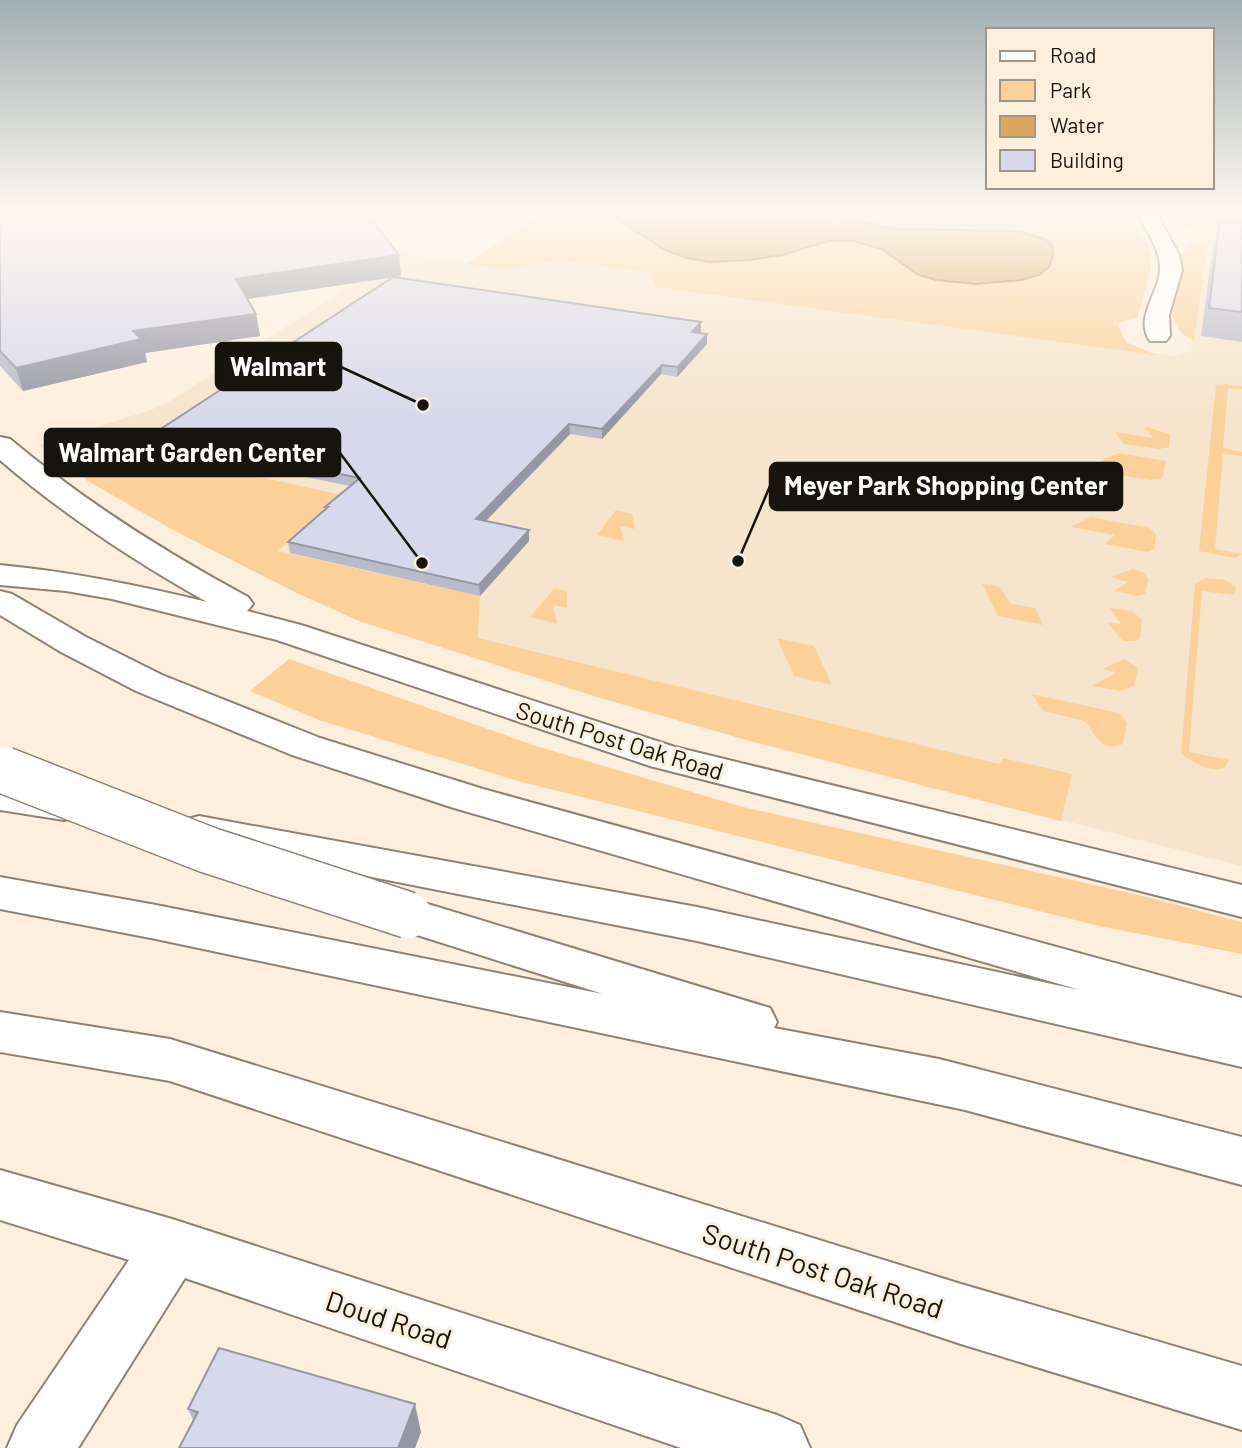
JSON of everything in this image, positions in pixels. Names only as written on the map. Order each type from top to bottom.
[{"type":"main road","points":[[1158,336],[1157,315],[1167,282]]},
{"type":"main road","points":[[0,445],[92,517],[190,579],[289,632]]},
{"type":"main road","name":"South Post Oak Road","points":[[0,575],[66,581],[112,589],[289,632],[664,757],[1242,901]]},
{"type":"main road","points":[[0,601],[82,650],[193,705],[343,761],[1242,1018]]},
{"type":"main road","points":[[0,768],[208,850],[408,915],[964,1088],[1242,1161]]},
{"type":"main road","points":[[0,796],[95,811],[697,924],[1242,1046]]},
{"type":"main road","points":[[0,893],[156,922],[964,1088]]},
{"type":"main road","name":"South Post Oak Road","points":[[0,1032],[170,1059],[961,1314],[1242,1398]]},
{"type":"main road","name":"Doud Road","points":[[0,1195],[172,1246],[777,1448]]},
{"type":"main road","points":[[40,1448],[172,1246]]},
{"type":"shaded area","points":[[357,282],[654,282],[657,287],[1175,356],[1191,351],[1194,282],[1242,282],[1242,866],[750,741],[597,697],[359,621],[175,531],[67,468],[39,445],[151,410],[170,401]]},
{"type":"green space","points":[[654,282],[1147,282],[1138,317],[1117,323],[1126,342],[1156,355],[656,287]]},
{"type":"green space","points":[[1177,282],[1203,282],[1194,341],[1181,333],[1172,316]]},
{"type":"green space","points":[[1216,385],[1242,386],[1242,389],[1228,388],[1223,448],[1242,452],[1242,456],[1223,454],[1215,549],[1242,554],[1235,558],[1199,551]]},
{"type":"green space","points":[[1145,427],[1170,434],[1169,447],[1159,449],[1124,444],[1115,432],[1153,438]]},
{"type":"green space","points":[[126,447],[341,495],[278,551],[480,596],[478,638],[999,764],[1003,758],[1072,774],[1061,821],[750,741],[597,697],[359,621],[175,531],[86,480],[73,464],[90,454]]},
{"type":"green space","points":[[1119,453],[1166,461],[1162,479],[1150,480],[1100,472],[1114,464],[1100,461]]},
{"type":"green space","points":[[616,510],[632,514],[635,529],[620,526],[624,541],[597,535]]},
{"type":"green space","points":[[1091,517],[1149,528],[1156,534],[1154,549],[1148,552],[1105,544],[1115,535],[1071,527]]},
{"type":"green space","points":[[1133,569],[1144,573],[1148,580],[1145,594],[1138,596],[1114,591],[1128,582],[1111,577]]},
{"type":"green space","points":[[1206,578],[1225,580],[1236,587],[1234,595],[1202,591],[1189,752],[1229,760],[1224,768],[1218,769],[1201,766],[1181,754],[1195,584]]},
{"type":"green space","points":[[982,583],[1000,587],[1011,604],[1035,608],[1043,625],[998,616]]},
{"type":"green space","points":[[554,589],[567,591],[567,608],[553,605],[557,624],[530,617]]},
{"type":"green space","points":[[1110,608],[1131,611],[1142,619],[1140,638],[1123,641],[1108,623],[1121,624]]},
{"type":"green space","points":[[777,638],[814,646],[832,685],[794,676]]},
{"type":"green space","points":[[289,659],[536,746],[743,807],[1135,894],[1242,922],[1242,954],[1099,926],[518,781],[319,720],[250,691]]},
{"type":"green space","points":[[1124,659],[1138,668],[1134,686],[1120,691],[1092,686],[1116,673],[1103,669]]},
{"type":"green space","points":[[1032,694],[1119,713],[1127,723],[1123,744],[1105,745],[1085,721],[1043,711]]},
{"type":"water","points":[[952,282],[1003,282],[976,284]]},
{"type":"building","points":[[0,282],[237,282],[256,314],[133,331],[141,339],[16,368],[0,351]]},
{"type":"building","points":[[386,282],[424,282],[701,322],[692,332],[707,334],[678,367],[662,365],[602,429],[569,424],[476,519],[529,530],[479,585],[288,542],[360,478],[150,436]]},
{"type":"building","points":[[1212,282],[1242,282],[1242,312],[1209,308]]},
{"type":"building","points":[[219,1348],[415,1404],[398,1448],[179,1448],[198,1412],[188,1409]]},
{"type":"place","name":"Walmart","points":[[423,405]]},
{"type":"place","name":"Meyer Park Shopping Center","points":[[738,561]]},
{"type":"place","name":"Walmart Garden Center","points":[[422,563]]}]
